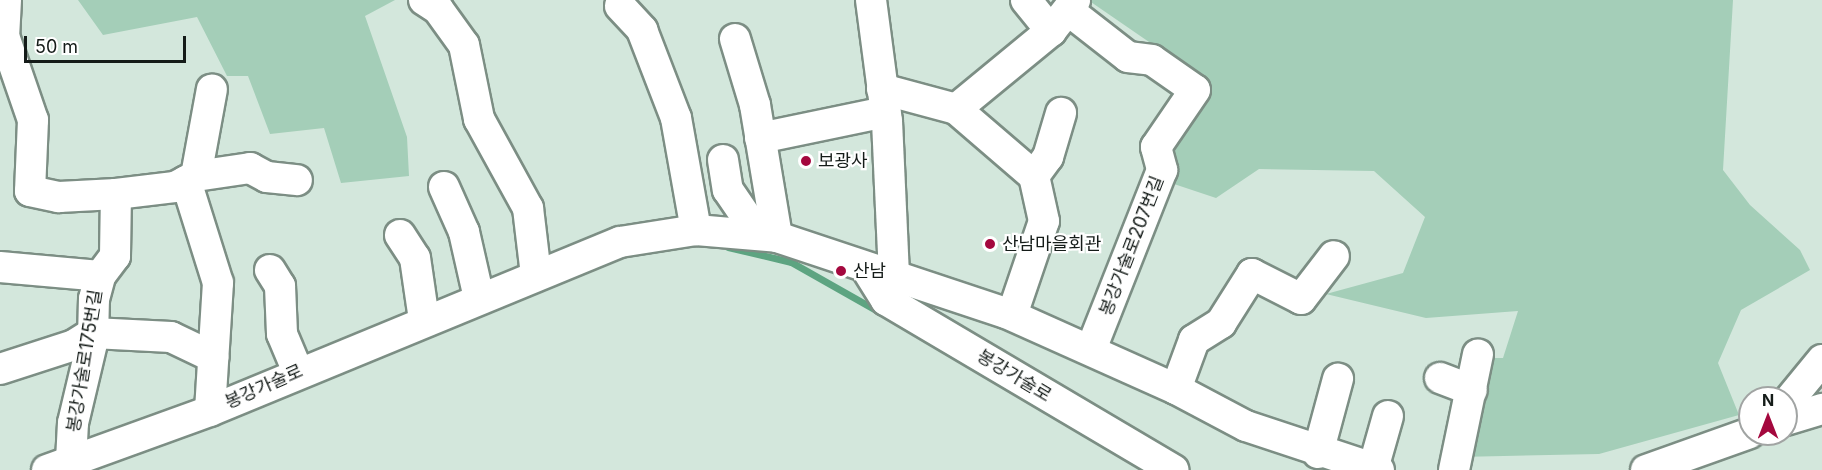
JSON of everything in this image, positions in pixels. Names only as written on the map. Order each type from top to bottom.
[{"type":"street","points":[[6,0],[4,36],[24,86],[11,105],[33,120],[30,192],[59,196],[117,194],[176,187],[191,179],[250,168],[267,177],[297,180]]},
{"type":"street","points":[[871,0],[884,101],[894,277]]},
{"type":"street","points":[[1026,0],[1067,12]]},
{"type":"street","points":[[436,3],[464,45],[468,117],[528,208],[536,275]]},
{"type":"street","points":[[620,6],[642,30],[675,118],[696,230]]},
{"type":"street","points":[[956,109],[1067,12]]},
{"type":"street","name":"봉강가술로207번길","points":[[1067,12],[1128,57],[1152,60],[1195,90],[1156,147],[1162,170],[1091,349]]},
{"type":"street","points":[[735,39],[760,138],[768,236]]},
{"type":"street","points":[[210,411],[216,267],[191,179],[212,89]]},
{"type":"street","points":[[760,138],[884,101],[956,109],[1034,176],[1044,221],[1009,314],[972,361]]},
{"type":"street","points":[[1034,176],[1048,157],[1061,113]]},
{"type":"street","points":[[723,160],[728,190],[768,236]]},
{"type":"street","points":[[444,187],[464,232],[479,298]]},
{"type":"street","name":"봉강가술로175번길","points":[[59,466],[73,423],[93,333],[100,276],[115,256],[117,194]]},
{"type":"street","name":"봉강가술로","points":[[59,466],[210,411],[424,320],[620,242],[696,230],[768,236],[1009,314],[1176,389],[1246,426],[1318,453],[1376,469]]},
{"type":"street","points":[[400,235],[415,258],[424,320]]},
{"type":"street","points":[[1176,389],[1194,340],[1221,323],[1252,274],[1301,299],[1334,256]]},
{"type":"street","points":[[0,267],[100,276]]},
{"type":"street","name":"봉강가술로","points":[[866,268],[886,300],[972,361],[1174,470]]},
{"type":"street","points":[[270,270],[280,286],[282,334],[298,372]]},
{"type":"street","points":[[0,369],[74,345],[93,333],[171,337],[213,357]]},
{"type":"street","points":[[1455,470],[1478,354]]},
{"type":"street","points":[[1798,389],[1822,360]]},
{"type":"street","points":[[1440,378],[1472,390]]},
{"type":"street","points":[[1318,453],[1338,379]]},
{"type":"street","points":[[1798,416],[1822,409]]},
{"type":"street","points":[[1376,469],[1388,416]]},
{"type":"street","points":[[1646,470],[1738,437]]},
{"type":"green space","points":[[78,0],[395,0],[365,16],[407,137],[409,176],[341,183],[324,128],[270,134],[248,76],[227,76],[197,17],[103,35]]},
{"type":"green space","points":[[1088,0],[1733,0],[1723,170],[1750,205],[1800,250],[1810,270],[1741,310],[1718,363],[1738,415],[1599,454],[1458,457],[1471,358],[1503,358],[1518,311],[1426,318],[1326,294],[1403,273],[1425,217],[1374,171],[1259,169],[1216,198],[1156,178],[1197,75]]},
{"type":"waterway","points":[[728,247],[791,262],[881,313]]},
{"type":"place","name":"보광사","points":[[806,161]]},
{"type":"place","name":"산남마을회관","points":[[990,244]]},
{"type":"place","name":"산남","points":[[841,271]]}]
